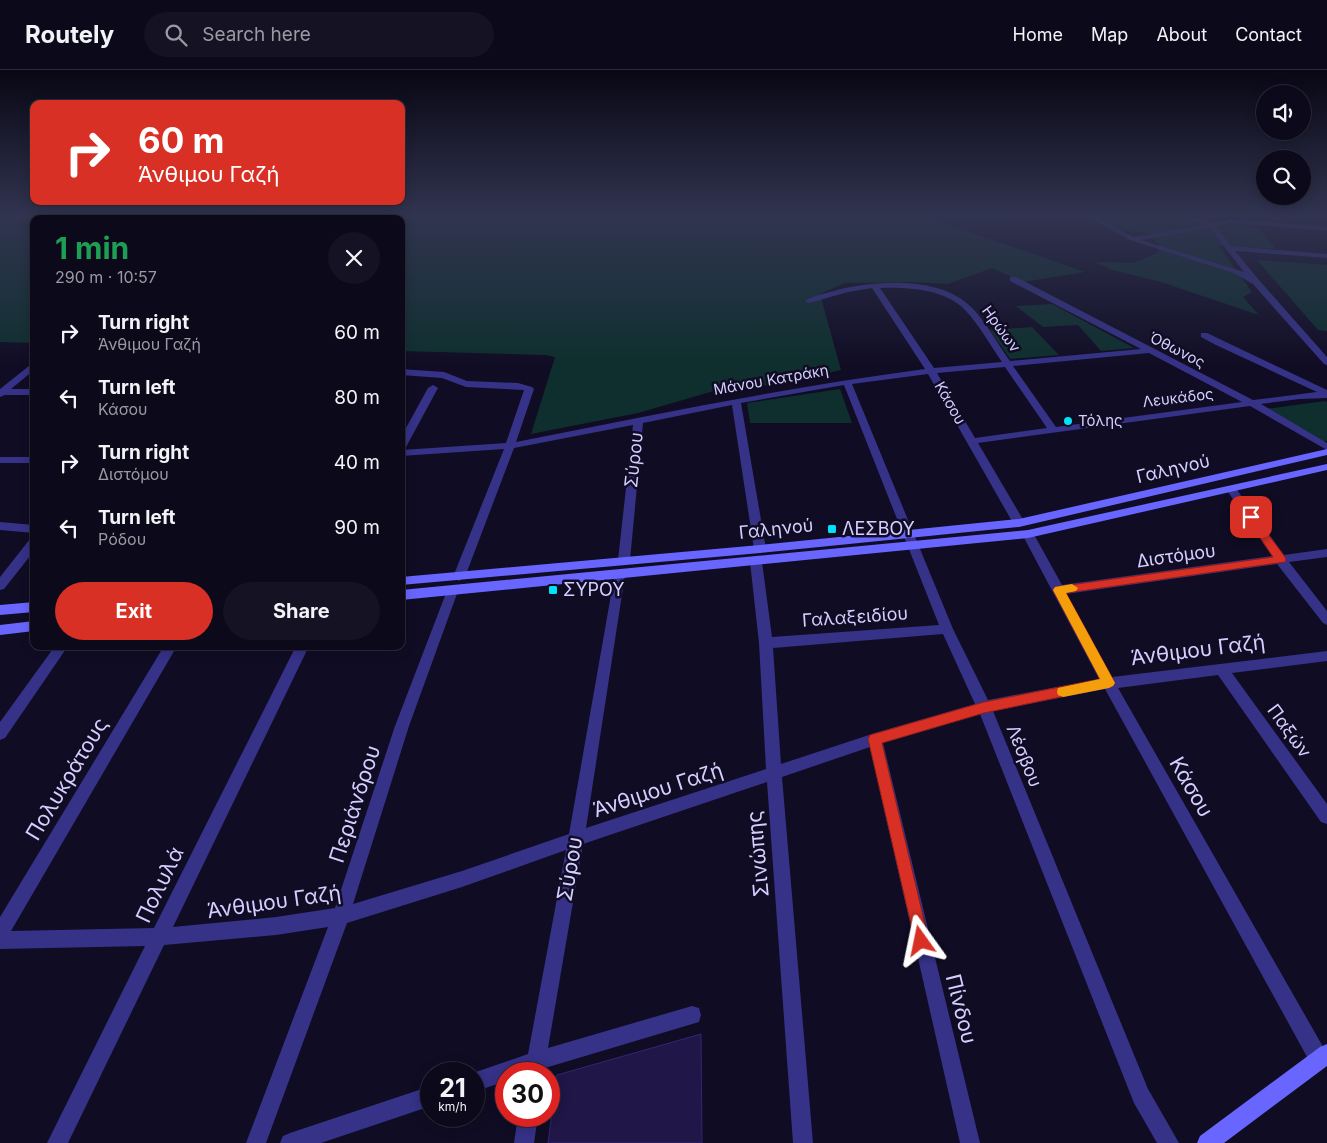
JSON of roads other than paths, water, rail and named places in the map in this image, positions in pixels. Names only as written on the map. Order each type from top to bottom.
[{"type":"street","points":[[1221,266],[1237,271],[1256,282]]},
{"type":"street","points":[[1243,266],[1327,362]]},
{"type":"street","name":"Όθωνος","points":[[1013,279],[1252,403],[1327,447]]},
{"type":"street","name":"Ηρώων","points":[[809,300],[854,288],[875,287],[916,288],[955,298],[969,309],[1054,429]]},
{"type":"street","name":"Κάσου","points":[[875,287],[931,371],[1024,528],[1141,744],[1323,1057]]},
{"type":"street","name":"Λευκάδος","points":[[1204,335],[1242,355],[1298,377],[1327,394]]},
{"type":"street","name":"Μάνου Κατράκη","points":[[405,453],[510,446],[736,401],[847,382],[931,371],[1148,350]]},
{"type":"street","points":[[1,393],[30,368]]},
{"type":"street","name":"Περιάνδρου","points":[[256,1143],[341,916],[402,726],[455,584],[510,446],[529,390],[518,386],[466,384],[444,375],[405,372]]},
{"type":"street","name":"Λέσβου","points":[[847,382],[947,629],[984,707],[1141,1096],[1169,1143]]},
{"type":"street","points":[[405,440],[433,388]]},
{"type":"street","points":[[1,393],[30,392]]},
{"type":"street","name":"Λευκάδος","points":[[972,441],[1306,394],[1327,394]]},
{"type":"street","name":"Σινώπης","points":[[736,401],[758,556],[766,643],[774,773],[803,1143]]},
{"type":"street","name":"Σύρου","points":[[536,1062],[622,568],[638,420]]},
{"type":"street","name":"Γαληνού","points":[[1024,528],[1327,452]]},
{"type":"street","points":[[0,460],[30,460]]},
{"type":"street","name":"Γαληνού","points":[[405,594],[455,584],[758,556],[1024,528],[1231,489],[1327,467]]},
{"type":"street","points":[[1231,489],[1281,560],[1327,620]]},
{"type":"street","points":[[0,526],[30,529]]},
{"type":"street","points":[[0,586],[30,547]]},
{"type":"street","name":"Διστόμου","points":[[1059,590],[1327,553]]},
{"type":"street","name":"Γαληνού","points":[[405,581],[455,584]]},
{"type":"street","points":[[0,610],[30,607]]},
{"type":"street","points":[[0,630],[30,626]]},
{"type":"street","name":"Γαλαξειδίου","points":[[766,643],[947,629]]},
{"type":"street","points":[[0,734],[59,650]]},
{"type":"street","name":"Πολυκράτους","points":[[0,933],[168,650]]},
{"type":"street","name":"Πολυλά","points":[[57,1143],[302,650]]},
{"type":"street","name":"Άνθιμου Γαζή","points":[[0,940],[159,937],[276,926],[341,916],[462,880],[576,839],[875,739],[984,707],[1109,683],[1327,656]]},
{"type":"street","name":"Παξών","points":[[1221,668],[1327,817]]},
{"type":"street","name":"Πίνδου","points":[[875,739],[970,1143]]},
{"type":"street","points":[[550,1062],[692,1016]]},
{"type":"street","points":[[1207,1143],[1323,1057]]},
{"type":"street","points":[[290,1143],[420,1100]]},
{"type":"street","points":[[524,1143],[526,1127]]},
{"type":"place","name":"Τόλης","points":[[1068,421]]},
{"type":"place","name":"ΛΕΣΒΟΥ","points":[[832,529]]},
{"type":"place","name":"ΣΥΡΟΥ","points":[[553,590]]}]
